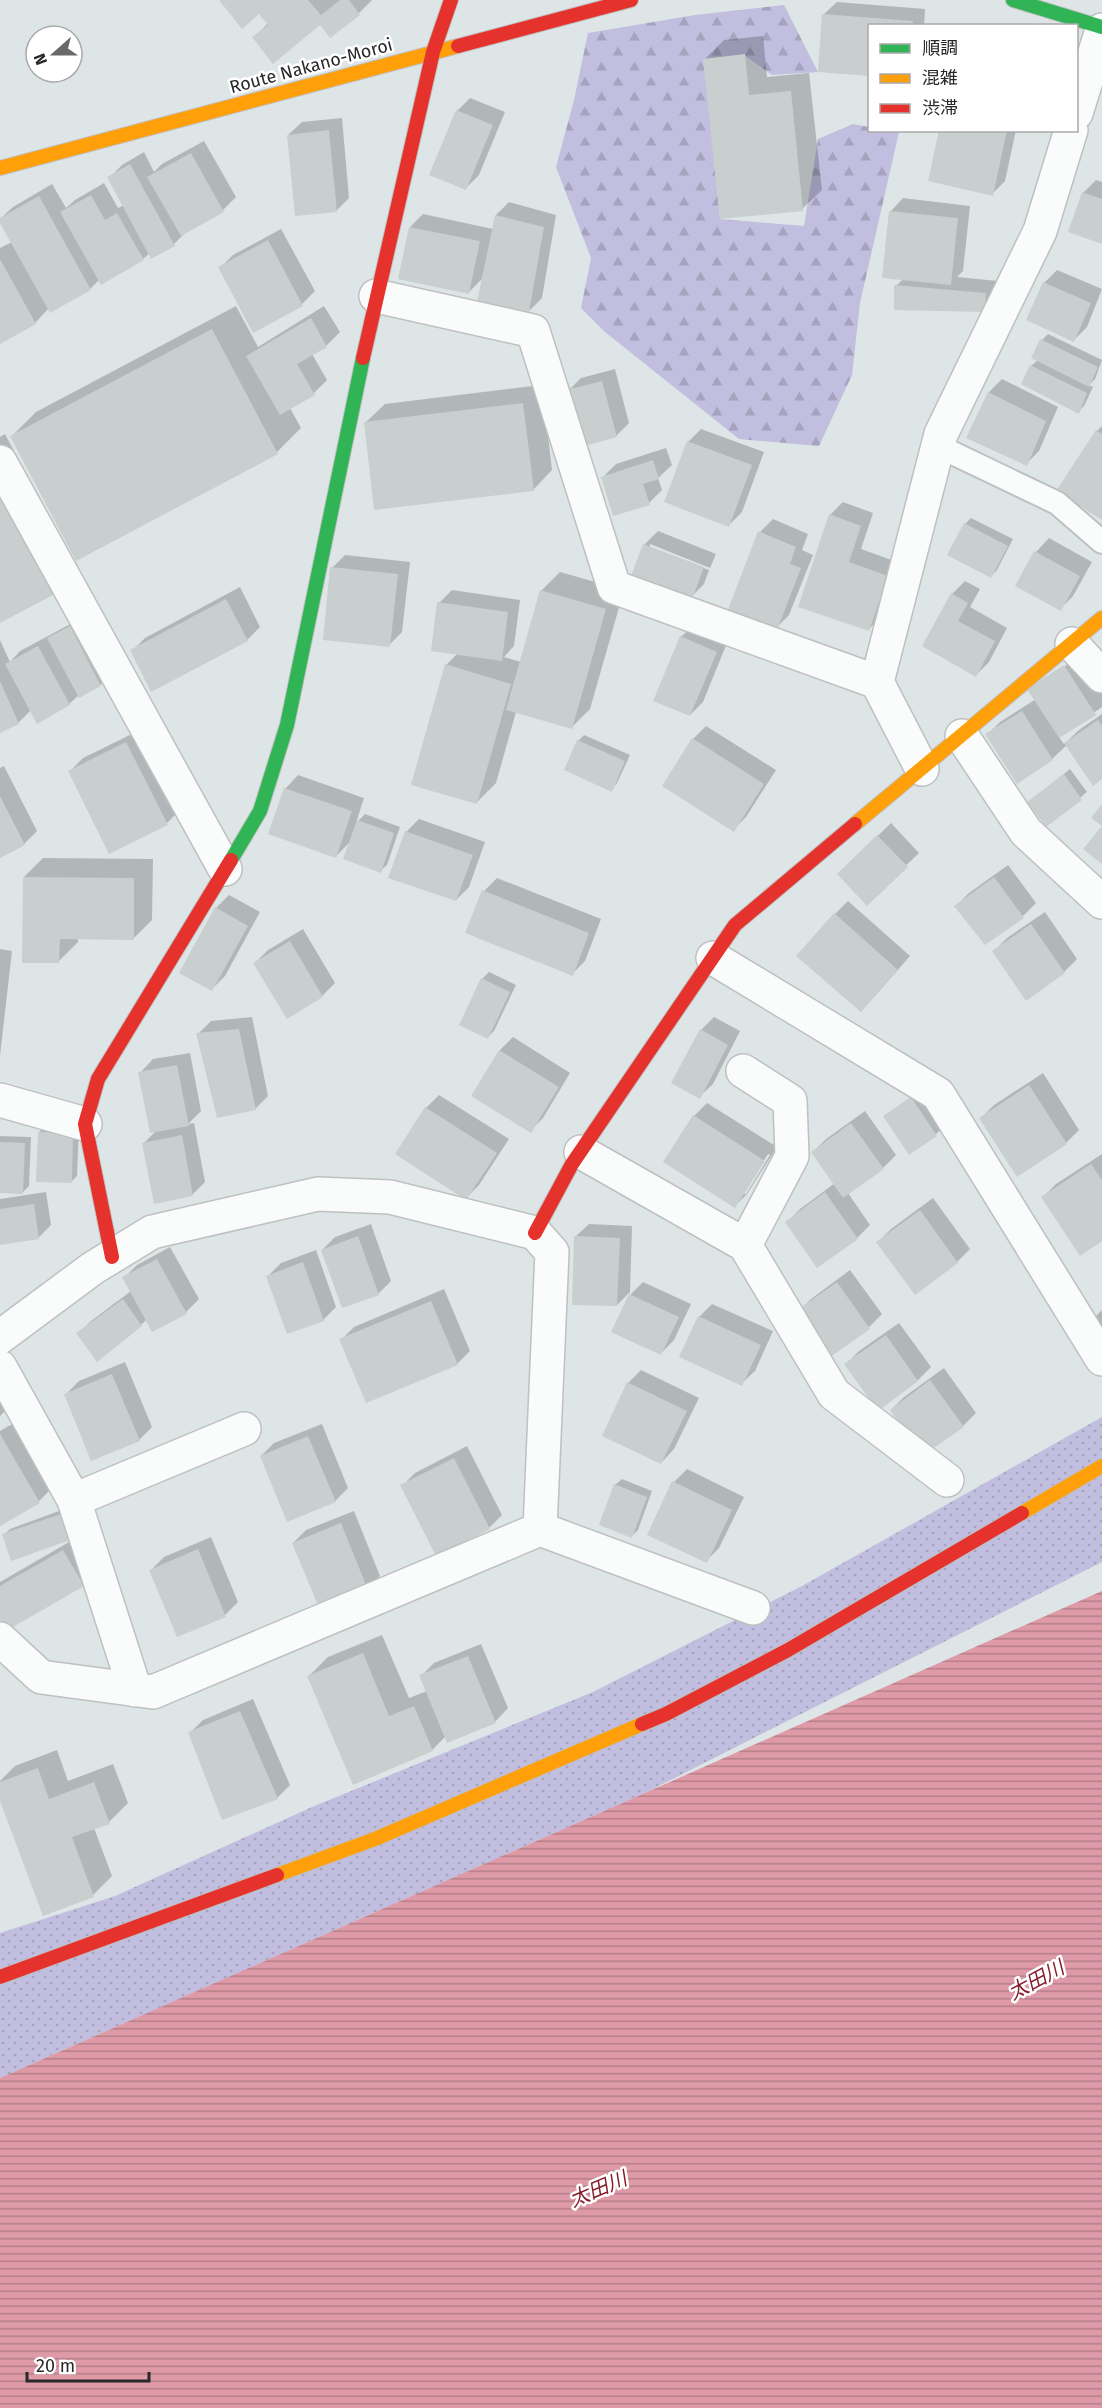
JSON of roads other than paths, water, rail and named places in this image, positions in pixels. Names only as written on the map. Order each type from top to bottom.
[{"type":"street","name":"Route Nakano-Moroi","points":[[0,168],[631,0]]},
{"type":"street","points":[[1013,0],[1102,29],[1078,110]]},
{"type":"street","points":[[112,1257],[85,1124],[98,1078],[260,811],[287,725],[376,296],[433,52],[449,1]]},
{"type":"street","points":[[922,769],[877,682],[941,434],[1040,231],[1070,132]]},
{"type":"street","points":[[376,296],[533,331],[614,587],[877,682]]},
{"type":"street","points":[[0,462],[225,869]]},
{"type":"street","points":[[535,1233],[581,1152],[735,925],[1102,618]]},
{"type":"street","points":[[1072,644],[1102,676]]},
{"type":"street","points":[[962,736],[1026,832],[1102,902]]},
{"type":"street","points":[[713,958],[938,1094],[1102,1359]]},
{"type":"street","points":[[743,1071],[790,1101],[792,1156],[745,1245]]},
{"type":"street","points":[[0,1100],[85,1124]]},
{"type":"street","points":[[581,1152],[745,1245],[834,1394],[947,1480]]},
{"type":"street","points":[[0,1337],[93,1268],[152,1232],[318,1194],[390,1197],[535,1233],[552,1252],[540,1529]]},
{"type":"street","points":[[0,1367],[74,1500],[135,1690]]},
{"type":"street","points":[[74,1500],[244,1429]]},
{"type":"street","points":[[0,1977],[375,1839],[666,1714],[788,1650],[1102,1466]]},
{"type":"street","points":[[0,1639],[41,1677],[153,1692],[540,1529],[753,1608]]},
{"type":"lane","points":[[938,446],[1057,503],[1102,542]]},
{"type":"water","name":"太田川","points":[[1102,1591],[1102,2408],[0,2408],[0,2078]]}]
